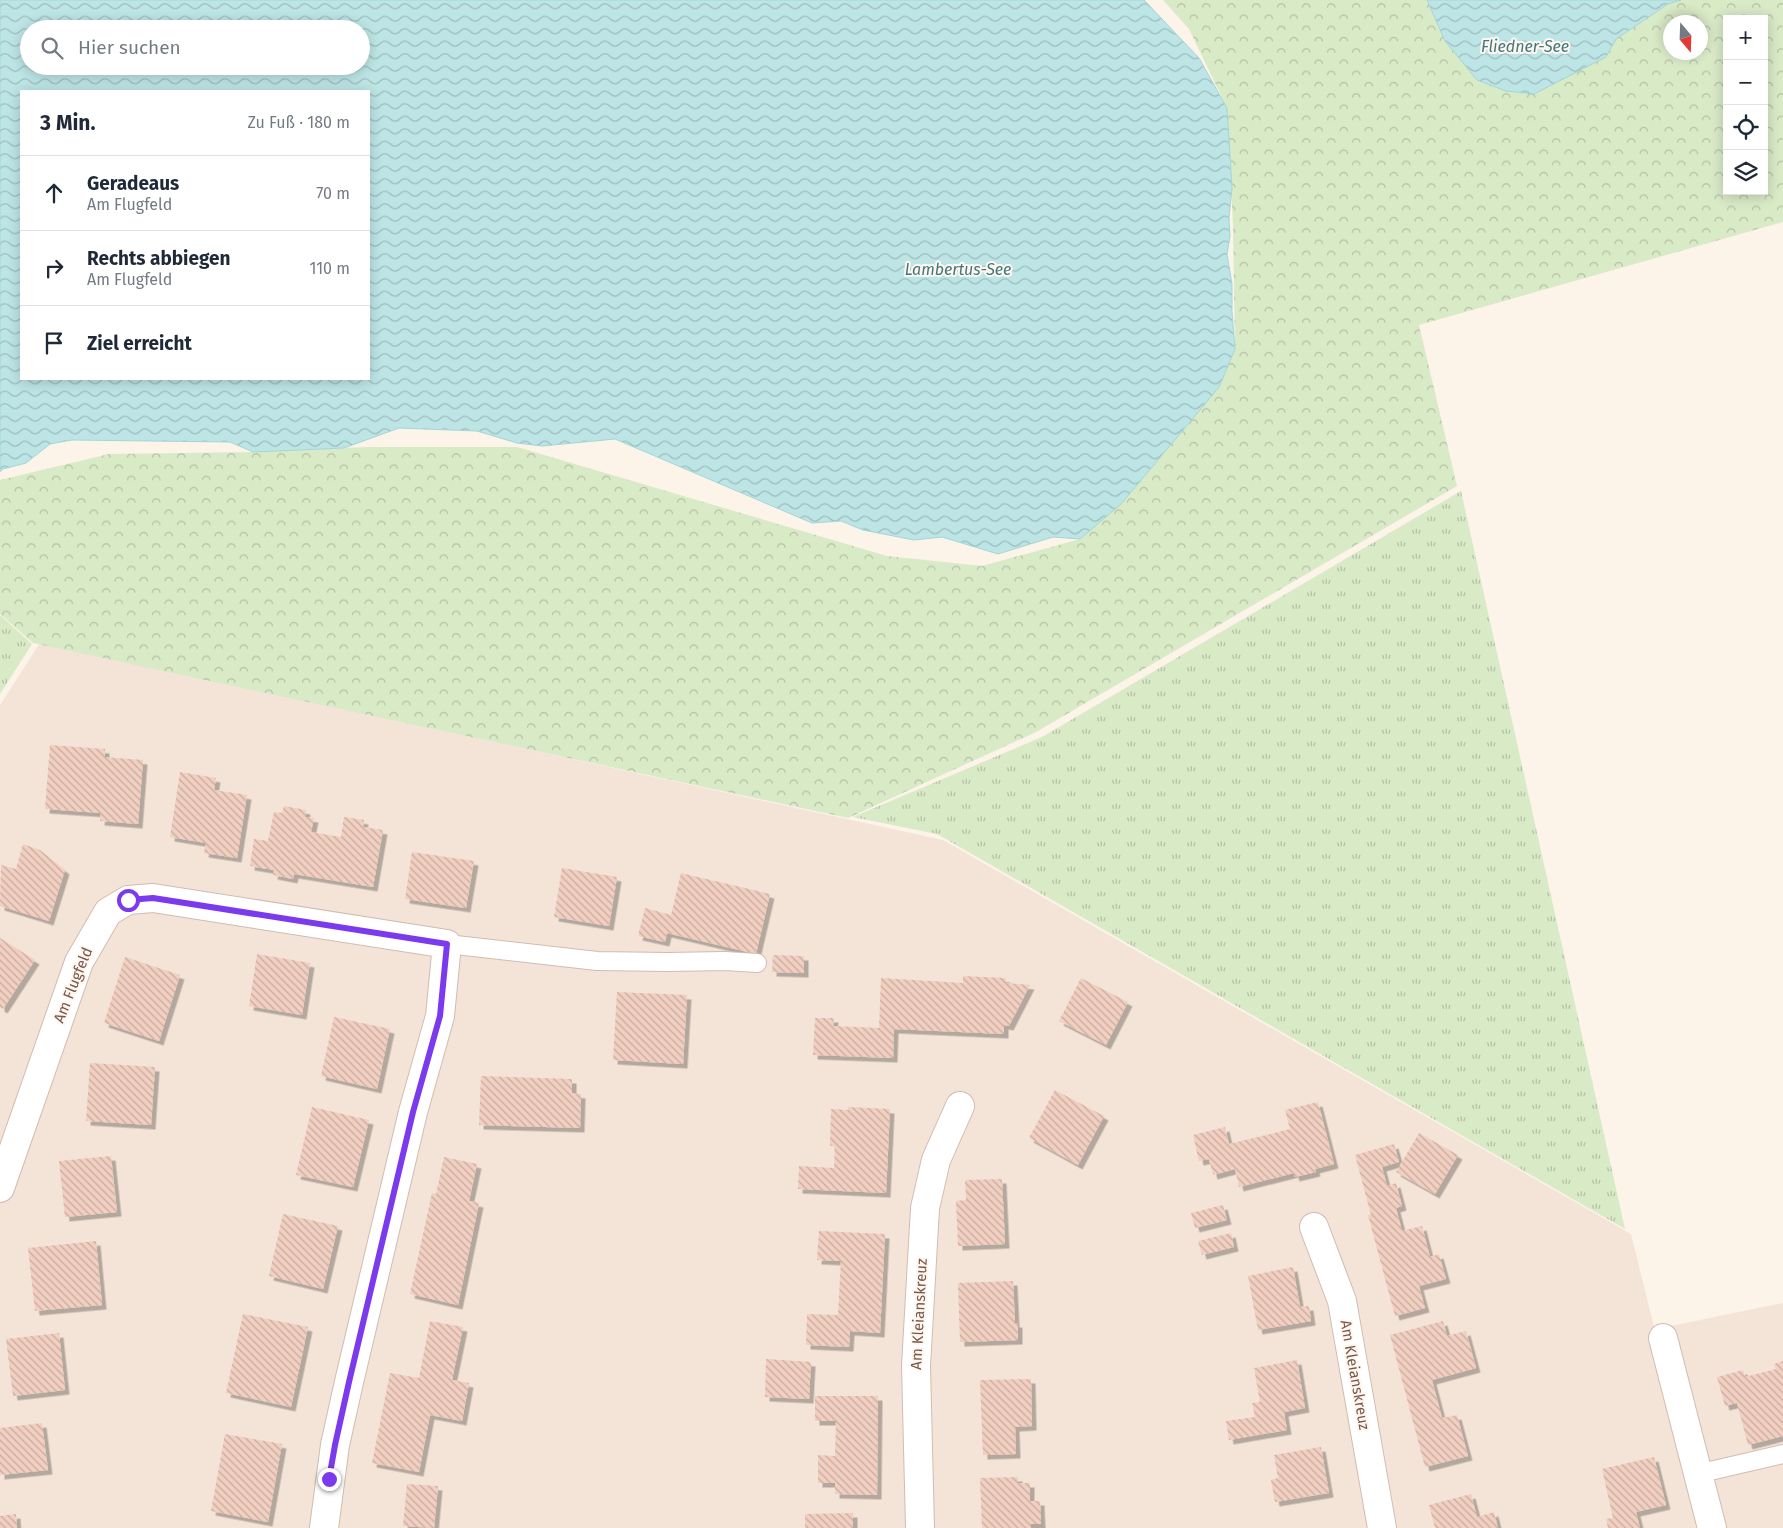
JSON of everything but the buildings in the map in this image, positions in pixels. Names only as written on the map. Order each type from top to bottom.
[{"type":"street","name":"Am Flugfeld","points":[[0,1188],[80,962],[108,912],[128,900],[153,898],[447,944]]},
{"type":"street","points":[[324,1528],[335,1445],[349,1382],[413,1112],[440,1016],[447,944]]},
{"type":"street","name":"Am Kleianskreuz","points":[[920,1528],[916,1366],[925,1208],[936,1160],[960,1106]]},
{"type":"street","name":"Am Kleianskreuz","points":[[1314,1227],[1342,1300],[1382,1528]]},
{"type":"street","points":[[1663,1338],[1712,1528]]},
{"type":"lane","points":[[447,944],[597,961],[725,961],[757,963]]},
{"type":"lane","points":[[1697,1474],[1783,1454]]},
{"type":"shaded area","points":[[40,643],[943,840],[1631,1234],[1704,1528],[0,1528],[0,705]]},
{"type":"shaded area","points":[[1783,1303],[1783,1528],[1722,1528],[1710,1488],[1671,1326]]},
{"type":"green space","points":[[1163,0],[1427,0],[1445,41],[1606,57],[1616,39],[1668,4],[1681,0],[1783,0],[1783,222],[1419,325],[1457,486],[1036,732],[848,818],[33,643],[0,614],[0,480],[109,454],[253,452],[367,447],[517,447],[887,556],[982,566],[1080,539],[1121,503],[1219,387],[1235,349],[1233,225],[1227,108],[1189,29]]},
{"type":"green space","points":[[1461,491],[1625,1229],[937,834],[853,817],[1042,737]]},
{"type":"green space","points":[[0,615],[32,644],[0,694]]},
{"type":"water","name":"Lambertus-See","points":[[0,0],[1144,0],[1199,58],[1227,108],[1232,188],[1229,217],[1230,236],[1227,254],[1232,284],[1235,349],[1219,387],[1121,504],[1080,539],[1053,537],[998,554],[942,537],[914,540],[863,530],[841,521],[812,523],[615,439],[542,446],[517,443],[477,431],[399,428],[344,448],[253,452],[230,442],[72,440],[50,444],[26,463],[3,469],[0,472]]},
{"type":"water","name":"Fliedner-See","points":[[1427,0],[1681,0],[1668,4],[1616,39],[1606,57],[1534,94],[1506,91],[1477,80],[1445,41]]},
{"type":"route","points":[[128,900],[153,898],[447,944],[440,1016],[413,1112],[349,1382],[329,1479]]}]
